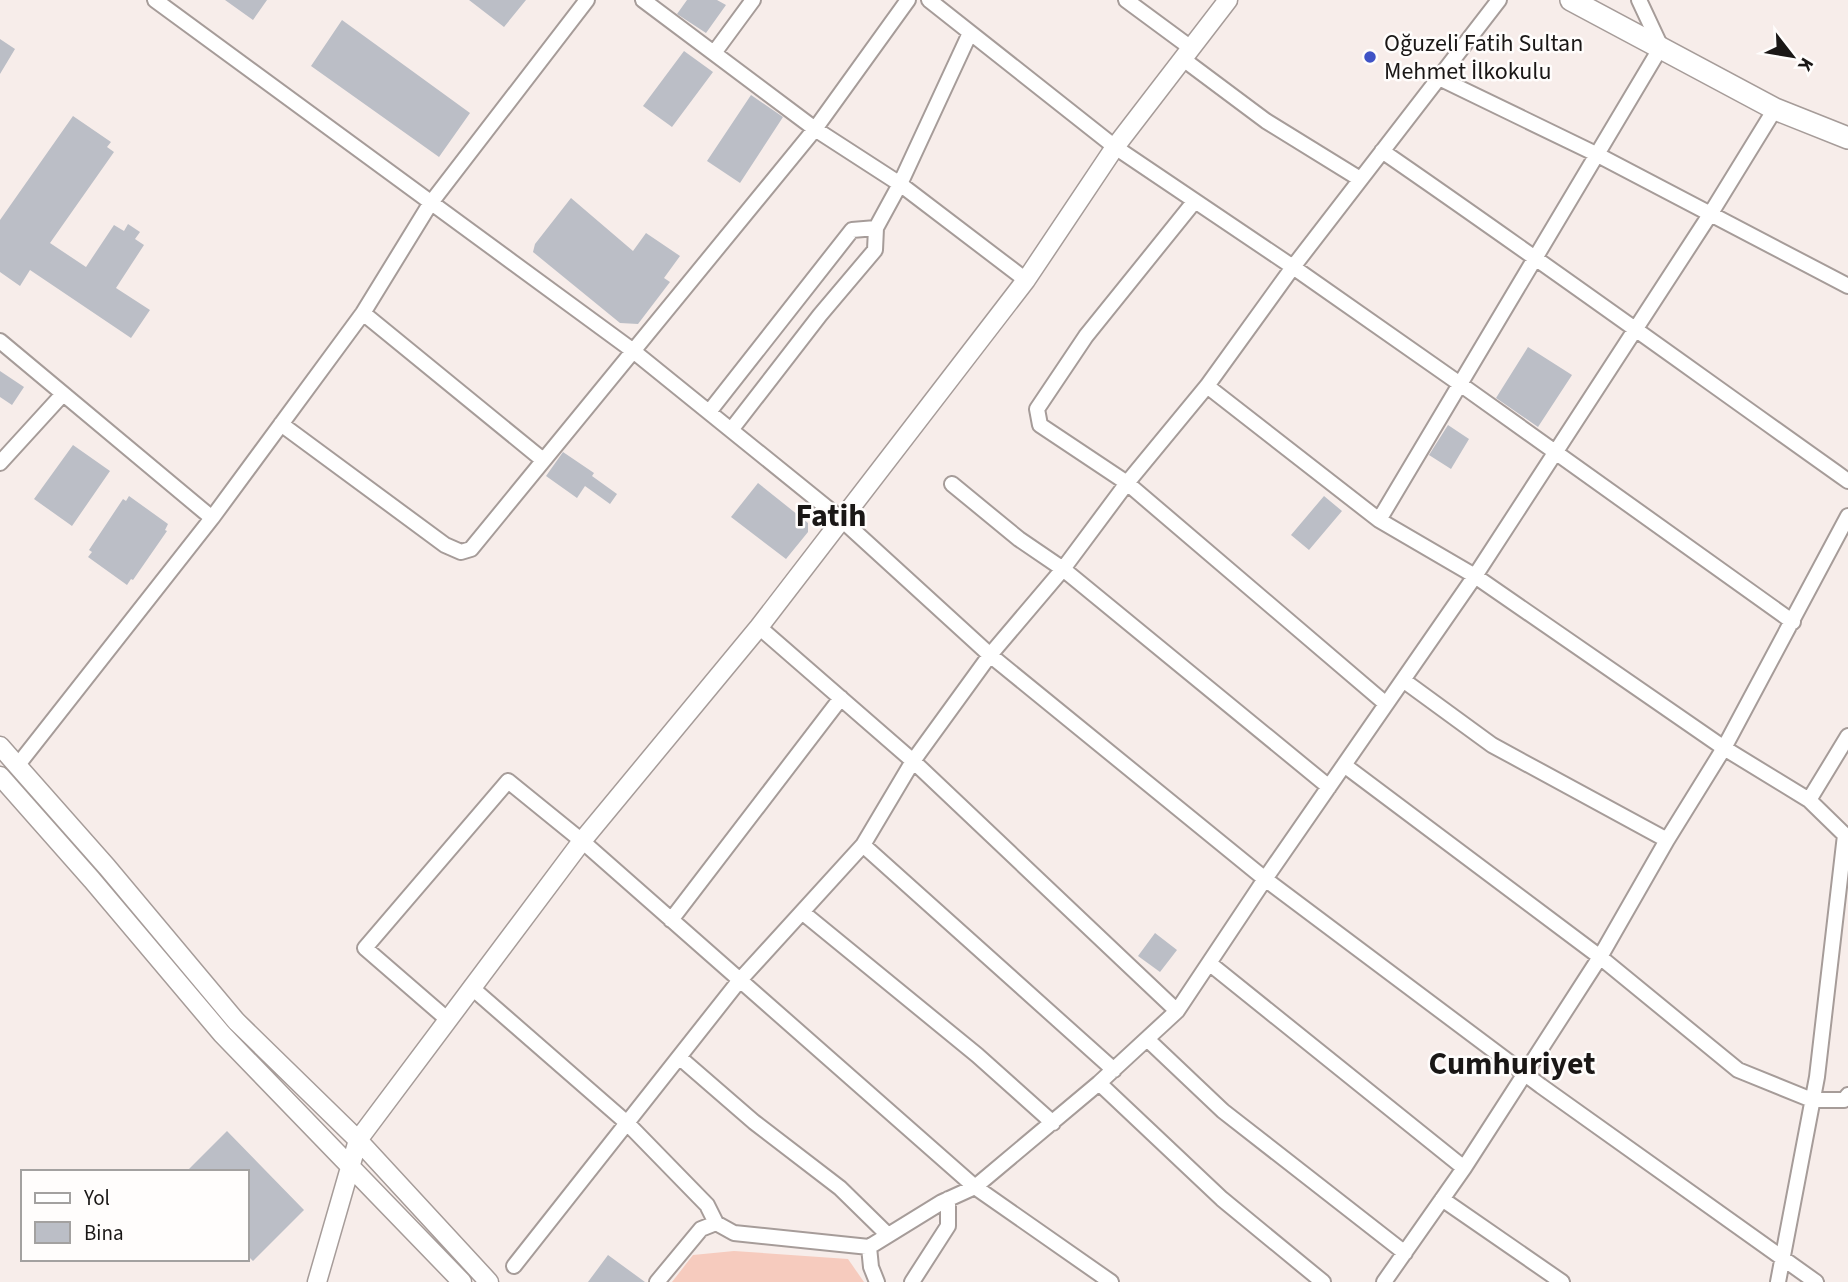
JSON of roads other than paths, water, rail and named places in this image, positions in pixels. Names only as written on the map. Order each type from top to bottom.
[{"type":"main road","points":[[1571,0],[1775,109],[1848,138]]},
{"type":"main road","points":[[1599,0],[1661,47]]},
{"type":"street","points":[[155,0],[632,350],[841,519],[990,655],[1265,879],[1524,1073],[1816,1282]]},
{"type":"street","points":[[17,766],[212,518],[363,313],[430,204],[587,0]]},
{"type":"street","points":[[643,0],[815,129],[900,184],[1027,280]]},
{"type":"street","points":[[713,53],[753,0]]},
{"type":"street","points":[[281,424],[444,545],[461,552],[471,549],[815,129],[908,0]]},
{"type":"street","points":[[929,0],[1115,148],[1293,267],[1793,622]]},
{"type":"street","points":[[1126,0],[1266,121],[1360,180]]},
{"type":"street","points":[[317,1282],[358,1140],[582,841],[759,627],[1027,280],[1115,148],[1228,0]]},
{"type":"street","points":[[514,1266],[739,981],[863,845],[913,761],[990,655],[1063,569],[1127,483],[1207,386],[1293,267],[1499,0]]},
{"type":"street","points":[[1379,520],[1661,47],[1639,0]]},
{"type":"street","points":[[731,430],[820,315],[875,250],[876,228],[900,184],[970,33]]},
{"type":"street","points":[[1438,78],[1596,154],[1848,286]]},
{"type":"street","points":[[471,986],[627,1123],[707,1205],[716,1223],[734,1233],[869,1247],[948,1199],[975,1186],[1053,1123],[1177,1011],[1475,576],[1711,214],[1775,109]]},
{"type":"street","points":[[1382,151],[1535,256],[1634,330],[1848,481]]},
{"type":"street","points":[[1194,202],[1086,336],[1037,409],[1040,425],[1127,483],[1386,704]]},
{"type":"street","points":[[709,412],[852,230],[876,228]]},
{"type":"street","points":[[363,313],[543,460]]},
{"type":"street","points":[[0,341],[212,518]]},
{"type":"street","points":[[1207,386],[1379,520],[1475,576],[1724,748],[1809,800],[1846,836],[1812,1100],[1778,1282]]},
{"type":"street","points":[[0,463],[63,394]]},
{"type":"street","points":[[952,484],[1019,538],[1063,569],[1329,787]]},
{"type":"street","points":[[1384,1282],[1464,1168],[1600,957],[1724,748],[1848,516]]},
{"type":"street","points":[[759,627],[913,761],[1177,1011]]},
{"type":"street","points":[[1403,680],[1492,745],[1667,840]]},
{"type":"street","points":[[671,920],[841,698]]},
{"type":"street","points":[[1809,800],[1848,736]]},
{"type":"street","points":[[0,746],[236,1021],[358,1140],[489,1282]]},
{"type":"street","points":[[1344,765],[1600,957],[1738,1070],[1812,1100],[1844,1100],[1848,1095]]},
{"type":"street","points":[[0,776],[222,1034],[462,1282]]},
{"type":"street","points":[[447,1019],[365,948],[508,781],[582,841],[975,1186],[1111,1282]]},
{"type":"street","points":[[863,845],[1114,1070]]},
{"type":"street","points":[[802,912],[977,1055],[1053,1123]]},
{"type":"street","points":[[1209,963],[1464,1168]]},
{"type":"street","points":[[1147,1039],[1223,1111],[1405,1253]]},
{"type":"street","points":[[679,1057],[754,1122],[840,1188],[888,1236]]},
{"type":"street","points":[[1098,1083],[1222,1199],[1323,1282]]},
{"type":"street","points":[[912,1282],[948,1226],[948,1199]]},
{"type":"street","points":[[1442,1199],[1562,1282]]},
{"type":"street","points":[[657,1282],[701,1229],[716,1223]]},
{"type":"street","points":[[869,1247],[871,1267],[877,1282]]},
{"type":"place","name":"Oğuzeli Fatih Sultan Mehmet İlkokulu","points":[[1370,57]]},
{"type":"district","name":"Fatih","points":[[831,516]]},
{"type":"district","name":"Cumhuriyet","points":[[1512,1064]]}]
